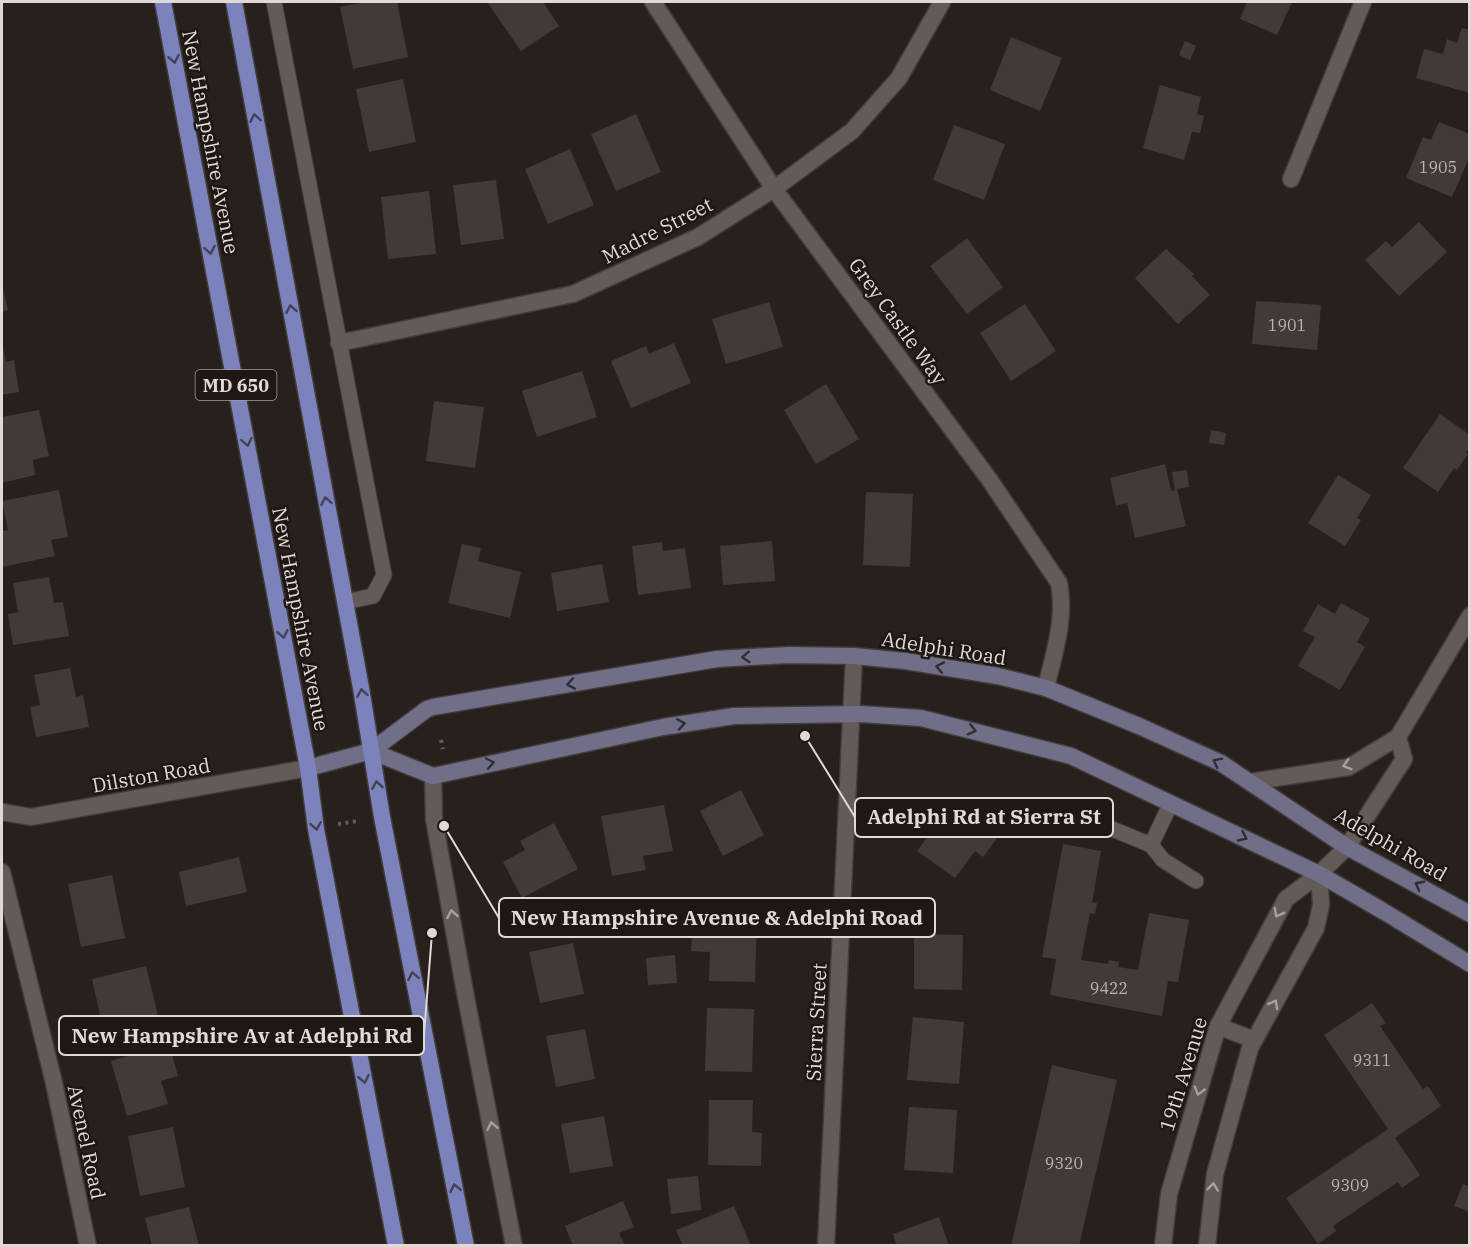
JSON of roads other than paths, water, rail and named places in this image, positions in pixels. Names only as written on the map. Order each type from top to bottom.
[{"type":"main road","name":"New Hampshire Avenue","points":[[163,2],[308,768],[316,829],[396,1245]]},
{"type":"main road","name":"MD 650","points":[[234,2],[345,602],[382,817],[466,1245]]},
{"type":"main road","name":"Adelphi Road","points":[[308,768],[371,751],[427,708],[717,659],[788,655],[854,656],[905,660],[998,676],[1046,688],[1180,744],[1221,763],[1347,847],[1470,914]]},
{"type":"main road","points":[[371,751],[433,776],[663,727],[734,716],[852,714],[921,718],[1071,756],[1319,874],[1470,964]]},
{"type":"street","name":"Grey Castle Way","points":[[653,2],[774,189],[989,479],[1059,583],[1062,598],[1060,624],[1046,688]]},
{"type":"street","name":"Madre Street","points":[[339,343],[573,294],[698,237],[774,189],[852,131],[899,78],[942,2]]},
{"type":"street","points":[[1291,179],[1363,2]]},
{"type":"street","points":[[1250,782],[1349,767],[1398,737],[1470,616]]},
{"type":"street","name":"Sierra Street","points":[[826,1245],[854,656]]},
{"type":"street","name":"19th Avenue","points":[[1163,1245],[1169,1194],[1218,1026],[1286,899],[1319,874],[1347,847],[1404,759],[1398,737]]},
{"type":"street","name":"Dilston Road","points":[[2,812],[31,817],[308,768]]},
{"type":"street","points":[[433,776],[434,819],[514,1245]]},
{"type":"street","name":"Avenel Road","points":[[2,872],[54,1083],[88,1245]]},
{"type":"street","points":[[1207,1245],[1215,1174],[1250,1048],[1316,928],[1321,905],[1319,874]]},
{"type":"street","points":[[1218,1026],[1254,1040]]},
{"type":"lane","points":[[274,2],[384,575],[373,596],[345,602]]},
{"type":"lane","points":[[1151,845],[1171,803]]},
{"type":"lane","points":[[1081,816],[1151,845],[1163,860],[1196,881]]},
{"type":"place","name":"Adelphi Rd at Sierra St","points":[[805,736]]},
{"type":"place","name":"New Hampshire Avenue & Adelphi Road","points":[[444,826]]},
{"type":"place","name":"New Hampshire Av at Adelphi Rd","points":[[432,933]]}]
